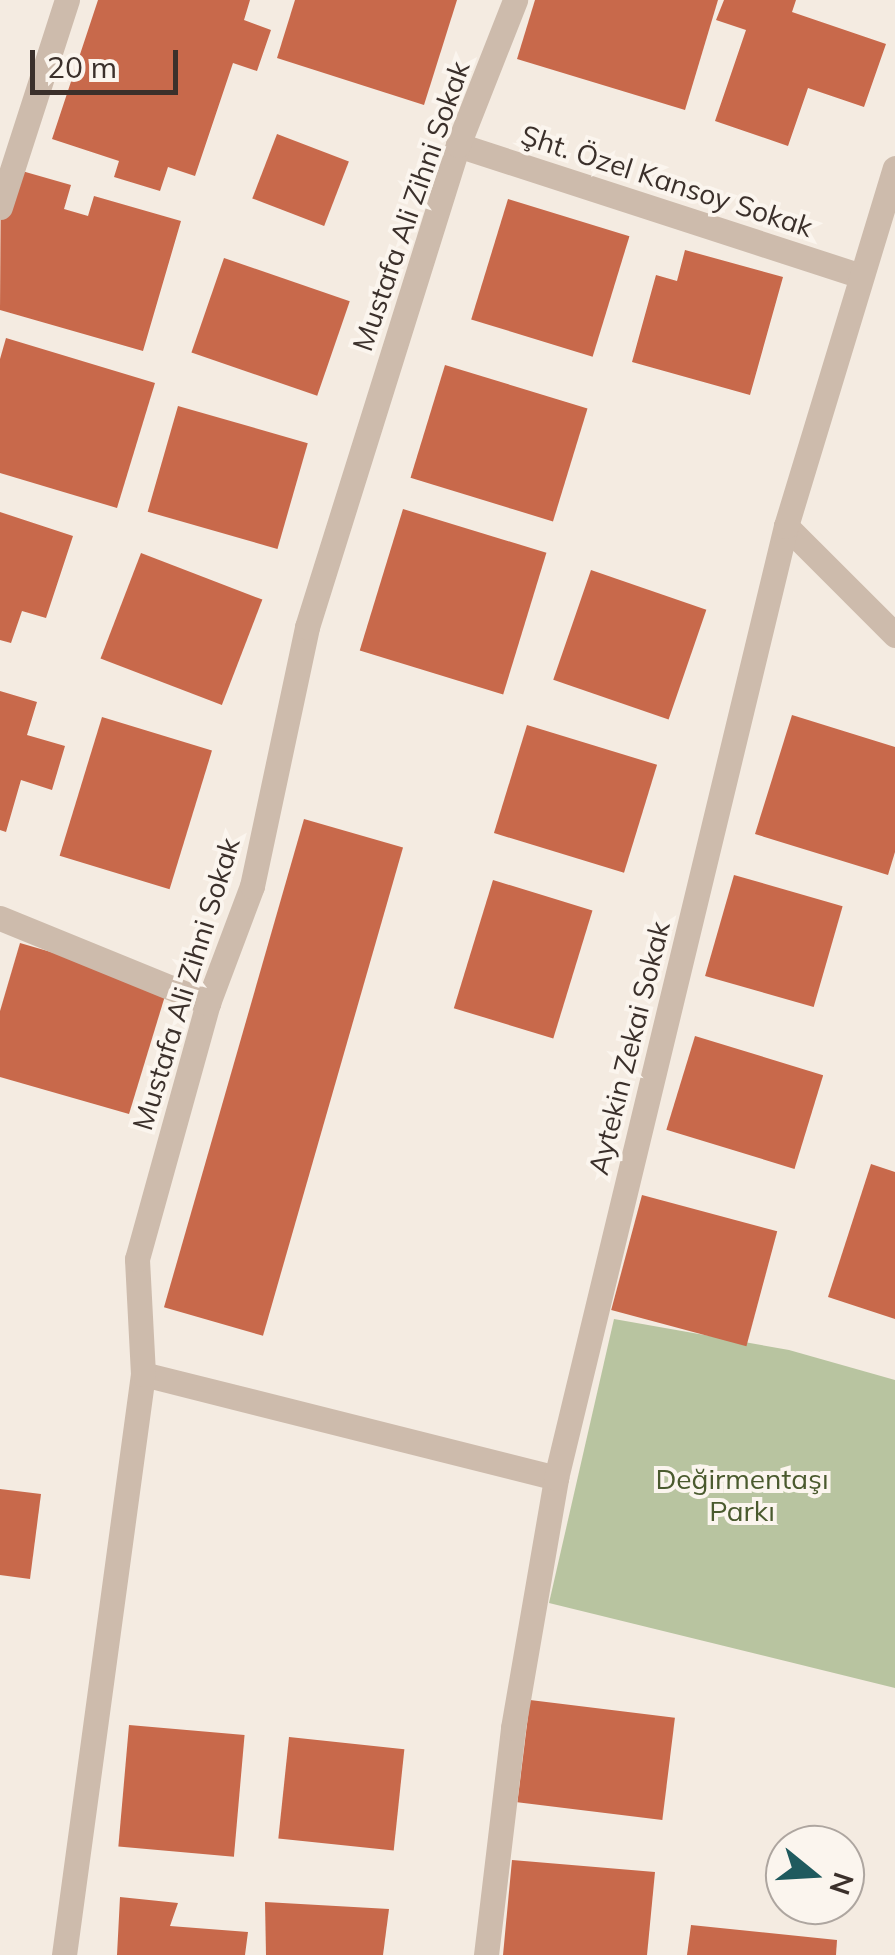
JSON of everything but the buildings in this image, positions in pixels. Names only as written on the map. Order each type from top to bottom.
[{"type":"street","points":[[0,207],[68,0]]},
{"type":"street","name":"Mustafa Ali Zihni Sokak","points":[[64,1955],[143,1374],[137,1259],[208,1003],[252,886],[307,627],[458,145],[515,0]]},
{"type":"street","name":"Şht. Özel Kansoy Sokak","points":[[458,145],[858,275]]},
{"type":"street","name":"Aytekin Zekai Sokak","points":[[486,1955],[513,1728],[556,1478],[786,526],[858,275],[895,168]]},
{"type":"street","points":[[786,526],[895,634]]},
{"type":"street","points":[[0,918],[208,1003]]},
{"type":"street","points":[[143,1374],[556,1478]]},
{"type":"green space","name":"Değirmentaşı Parkı","points":[[614,1319],[789,1350],[895,1380],[895,1688],[549,1603]]}]
